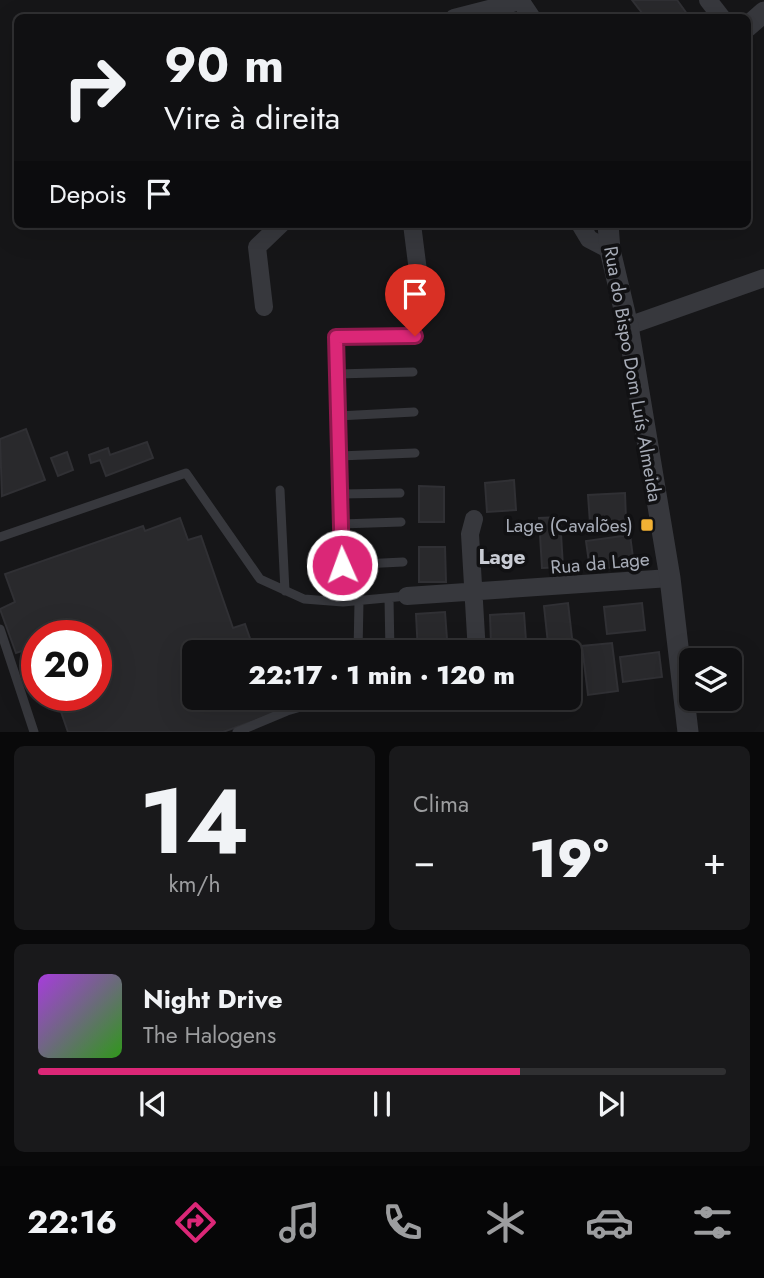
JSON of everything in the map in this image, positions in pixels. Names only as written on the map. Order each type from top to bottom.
[{"type":"street","points":[[469,14],[520,0]]},
{"type":"street","points":[[708,0],[719,14]]},
{"type":"street","points":[[264,307],[257,247],[277,228]]},
{"type":"street","points":[[413,228],[420,287]]},
{"type":"street","points":[[582,228],[589,239],[610,250]]},
{"type":"street","name":"Rua do Bispo Dom Luís Almeida","points":[[608,228],[610,250],[628,326],[670,578],[688,732]]},
{"type":"street","points":[[628,326],[764,278]]},
{"type":"street","points":[[474,519],[470,534],[476,640]]},
{"type":"street","name":"Rua da Lage","points":[[407,596],[473,594],[670,578]]},
{"type":"lane","points":[[343,602],[336,337],[415,336]]},
{"type":"lane","points":[[336,374],[413,372]]},
{"type":"lane","points":[[338,416],[414,412]]},
{"type":"lane","points":[[339,456],[415,453]]},
{"type":"lane","points":[[0,537],[186,473],[260,579],[304,599],[343,602],[407,596]]},
{"type":"lane","points":[[279,490],[285,591]]},
{"type":"lane","points":[[340,494],[400,493]]},
{"type":"lane","points":[[341,524],[401,522]]},
{"type":"lane","points":[[342,565],[403,562]]},
{"type":"lane","points":[[388,598],[390,640]]},
{"type":"lane","points":[[358,640],[359,601]]},
{"type":"lane","points":[[0,629],[34,732]]},
{"type":"lane","points":[[237,732],[287,710]]},
{"type":"building","points":[[632,0],[677,0],[687,14],[643,14]]},
{"type":"building","points":[[26,429],[45,480],[2,496],[0,439]]},
{"type":"building","points":[[147,442],[153,458],[106,476],[100,460],[91,463],[89,455],[108,448],[110,455]]},
{"type":"building","points":[[67,452],[73,470],[58,476],[51,458]]},
{"type":"building","points":[[514,480],[516,510],[487,512],[485,483]]},
{"type":"building","points":[[419,486],[444,487],[444,522],[419,522]]},
{"type":"building","points":[[625,493],[626,520],[590,523],[588,495]]},
{"type":"building","points":[[560,517],[563,567],[542,568],[539,518]]},
{"type":"building","points":[[180,518],[188,540],[201,536],[233,628],[245,624],[251,640],[182,640],[182,710],[275,710],[276,713],[223,732],[68,732],[61,711],[112,711],[112,620],[21,620],[21,651],[16,653],[0,609],[15,602],[5,574],[143,526],[145,531]]},
{"type":"building","points":[[630,535],[634,565],[590,570],[586,541]]},
{"type":"building","points":[[419,547],[445,547],[446,582],[419,582]]},
{"type":"building","points":[[568,603],[572,640],[548,640],[544,606]]},
{"type":"building","points":[[642,603],[645,630],[607,634],[604,607]]},
{"type":"building","points":[[445,612],[447,640],[417,640],[416,614]]},
{"type":"building","points":[[524,613],[526,640],[491,640],[490,615]]},
{"type":"building","points":[[612,643],[618,691],[588,695],[582,646]]},
{"type":"building","points":[[659,652],[662,677],[623,682],[620,657]]},
{"type":"place","name":"Lage (Cavalões)","points":[[647,525]]},
{"type":"district","name":"Lage","points":[[502,557]]},
{"type":"route","points":[[342,565],[336,337],[415,336]]}]
